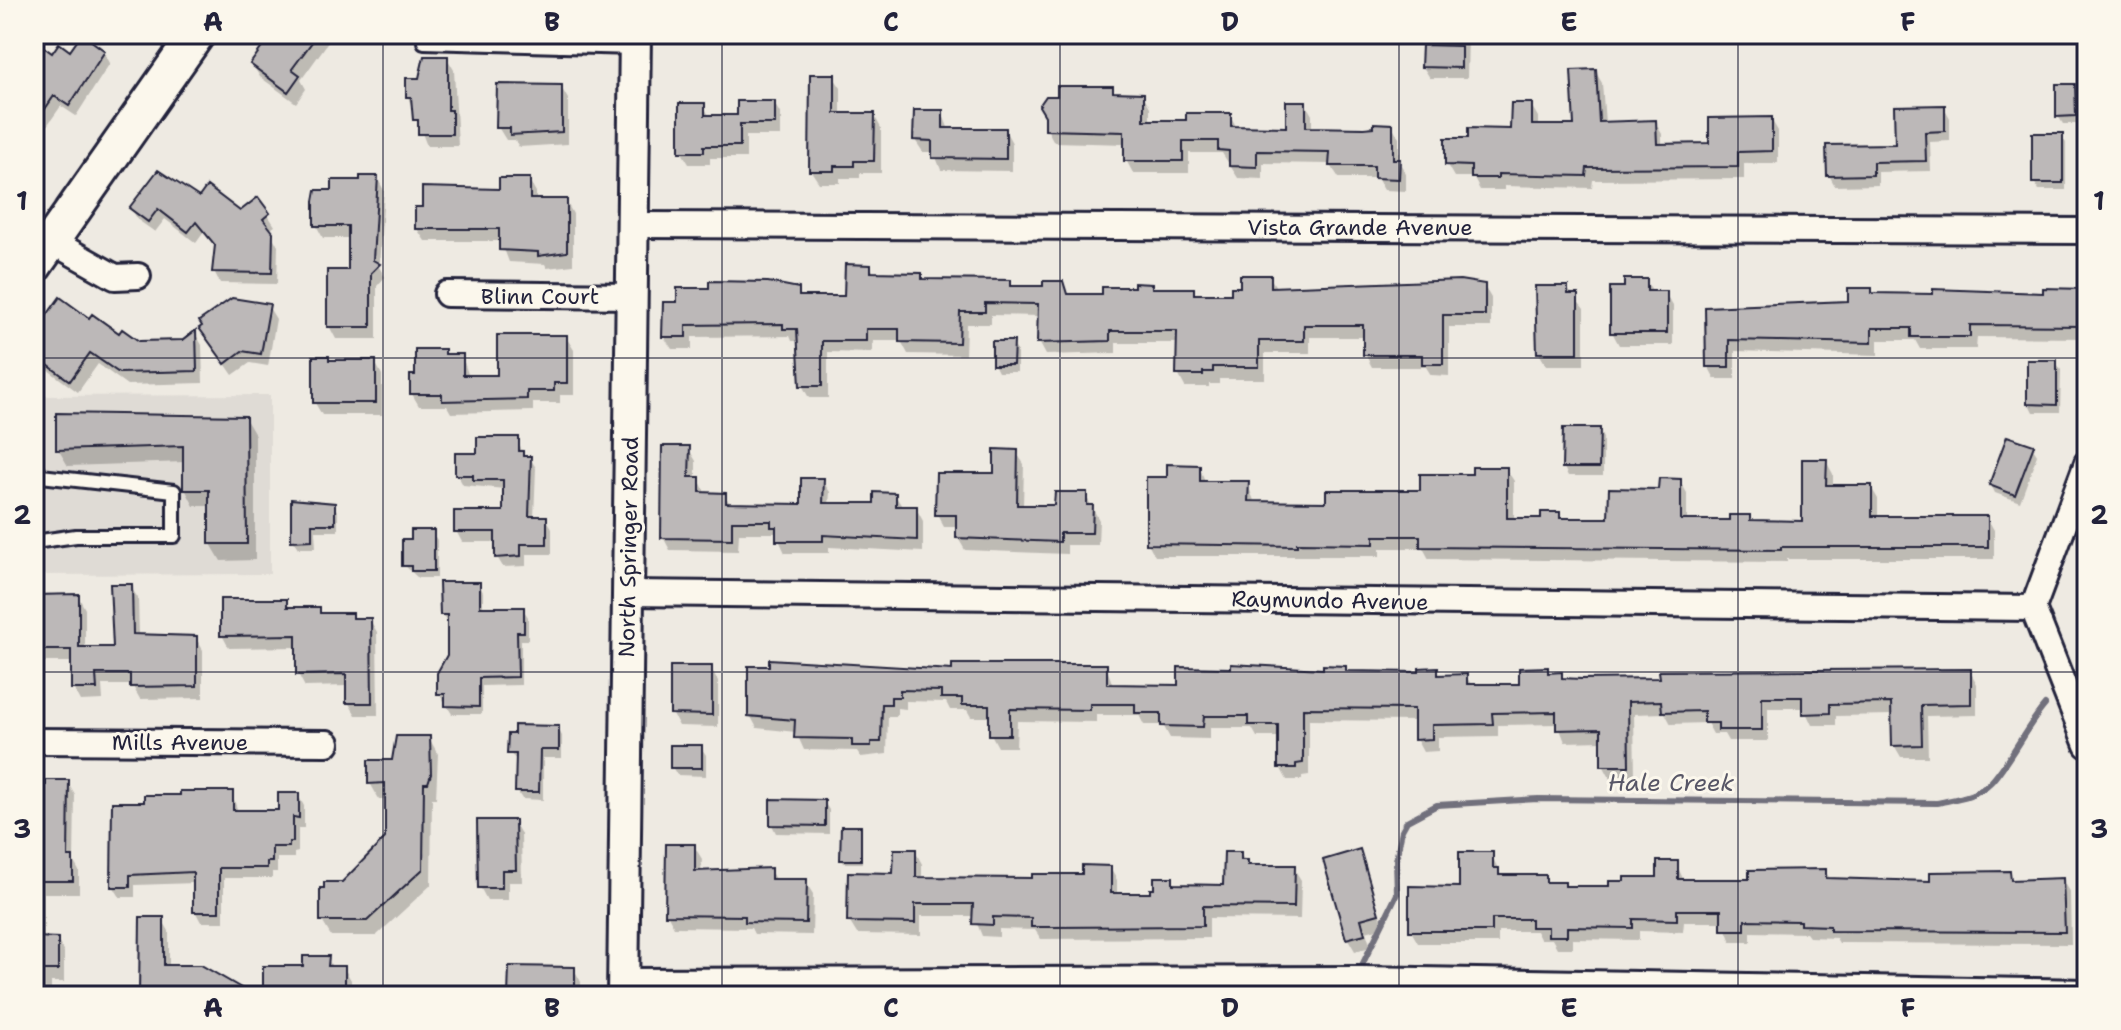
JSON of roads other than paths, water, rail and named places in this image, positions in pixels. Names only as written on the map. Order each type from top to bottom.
[{"type":"main road","points":[[44,254],[197,34]]},
{"type":"street","name":"North Springer Road","points":[[623,988],[635,41]]},
{"type":"street","name":"Vista Grande Avenue","points":[[633,225],[2087,231]]},
{"type":"street","points":[[44,254],[115,277],[138,276]]},
{"type":"street","name":"Blinn Court","points":[[447,294],[633,296]]},
{"type":"street","points":[[2087,463],[2033,608],[2087,745]]},
{"type":"street","name":"Raymundo Avenue","points":[[627,593],[2033,608]]},
{"type":"street","name":"Mills Avenue","points":[[34,741],[327,743]]},
{"type":"street","points":[[623,988],[1361,979],[2087,992]]},
{"type":"lane","points":[[424,42],[635,41]]},
{"type":"lane","points":[[34,462],[41,476],[174,491],[174,536],[76,536],[34,542]]},
{"type":"waterway","name":"Hale Creek","points":[[2084,669],[2087,666]]},
{"type":"waterway","name":"Hale Creek","points":[[1363,963],[1397,894],[1396,860],[1402,830],[1407,821],[1437,805],[1538,799],[1937,803],[1972,794],[1990,783],[2045,705]]}]
